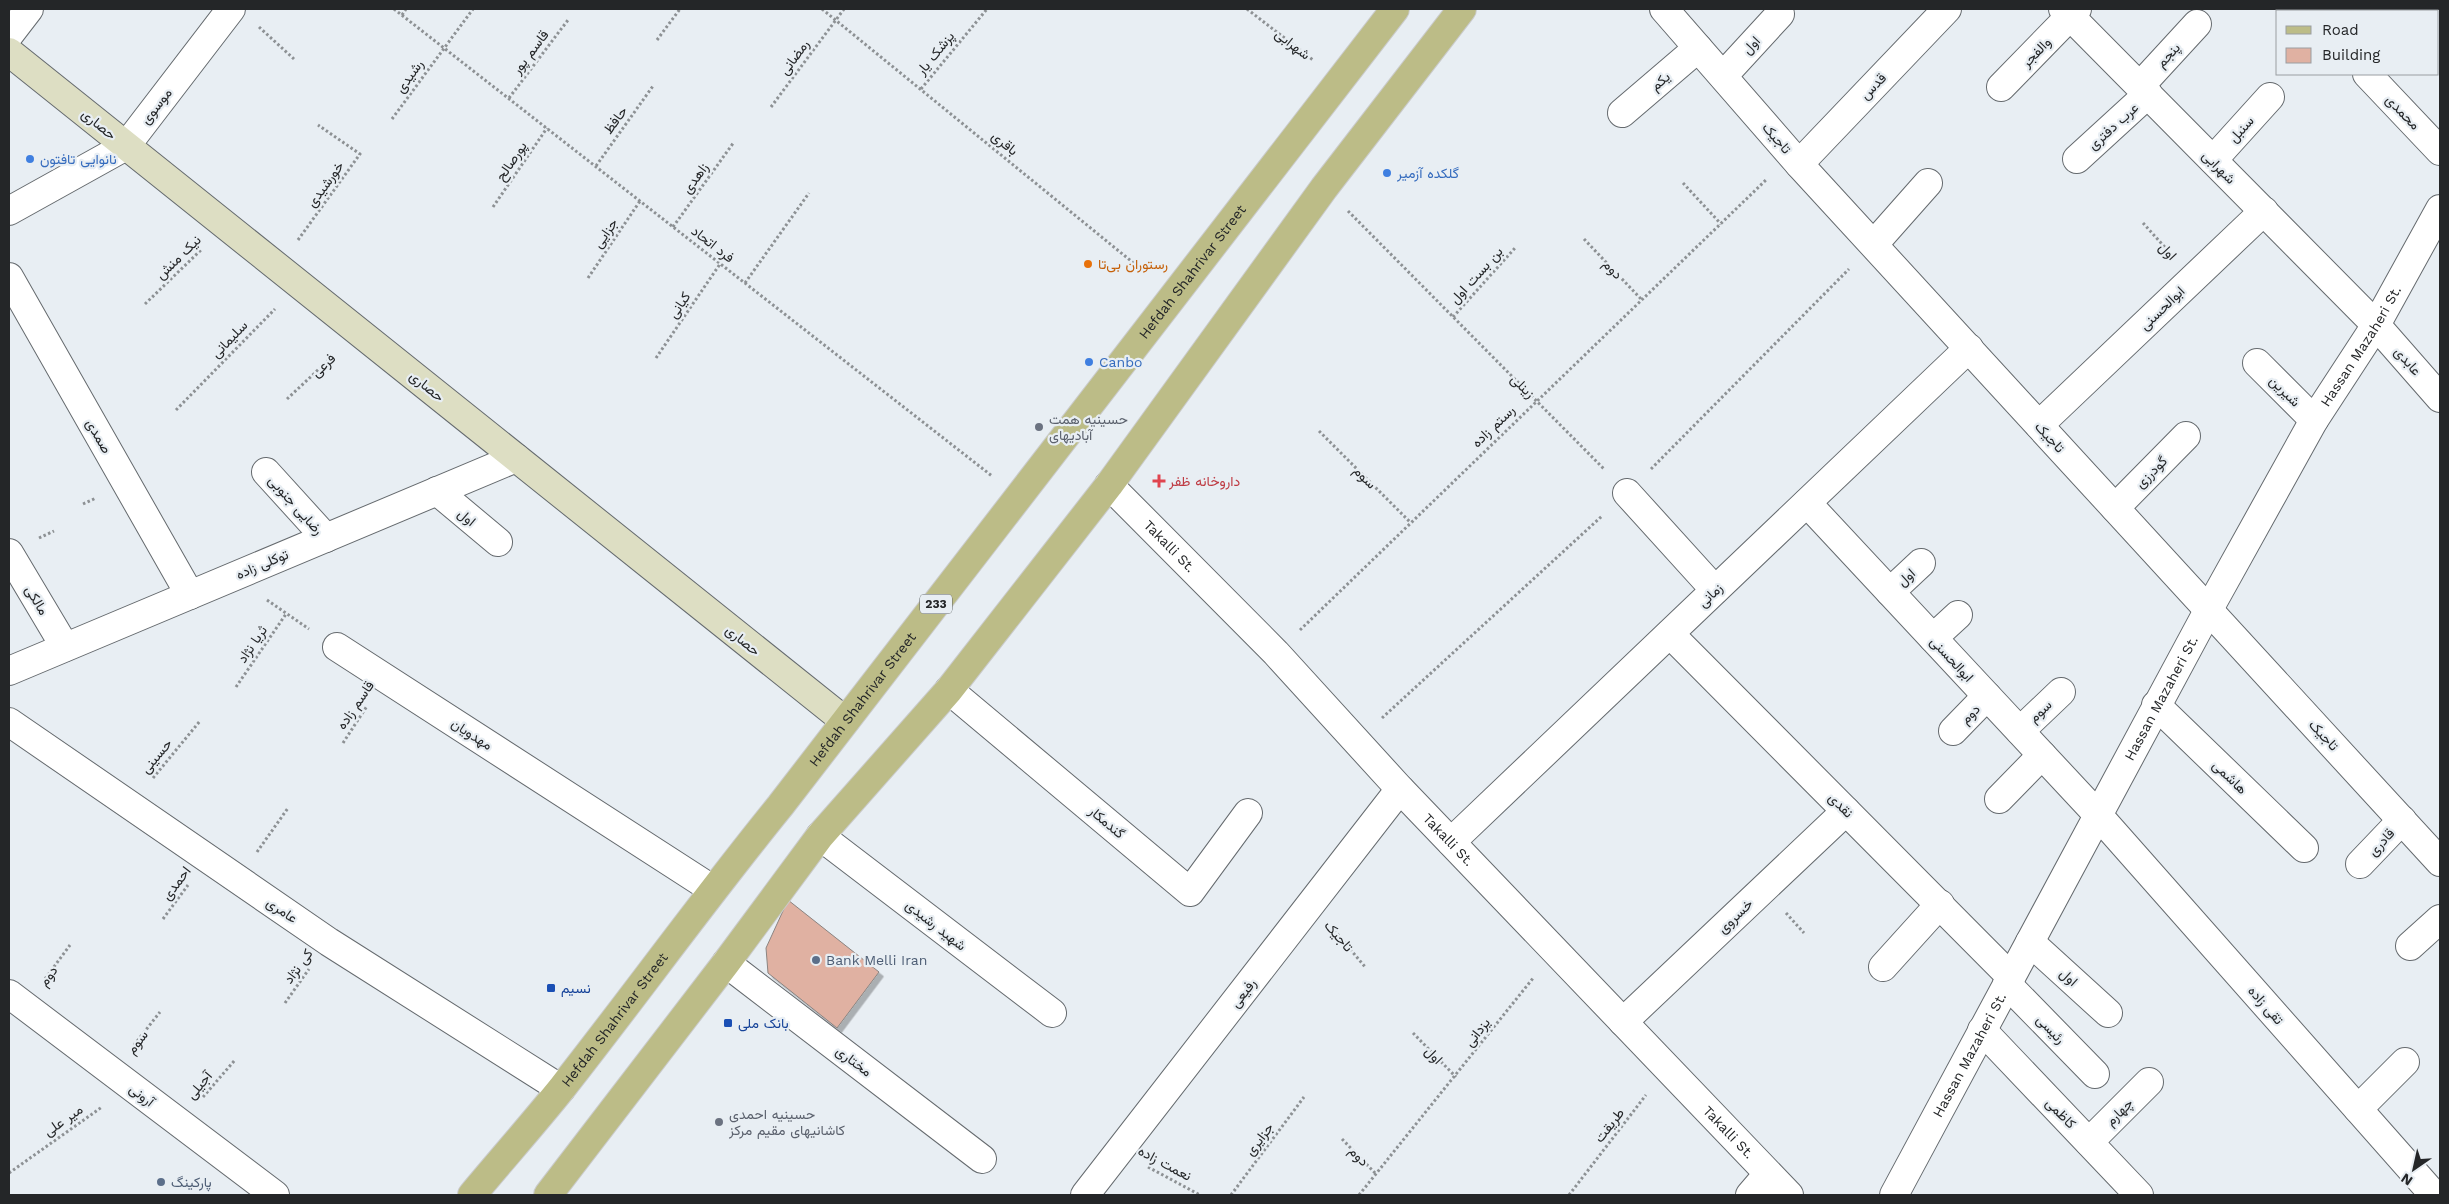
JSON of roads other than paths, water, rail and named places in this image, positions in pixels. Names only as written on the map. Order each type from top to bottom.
[{"type":"main road","name":"Hefdah Shahrivar Street","points":[[472,1195],[561,1089],[684,930],[712,889],[846,721],[1394,9]]},
{"type":"main road","points":[[548,1195],[726,964],[820,836],[948,690],[1109,485],[1324,188],[1462,9]]},
{"type":"main road","name":"حصاری","points":[[9,52],[846,721]]},
{"type":"street","points":[[9,35],[29,9]]},
{"type":"street","name":"تاجیک","points":[[1664,9],[1796,160],[2440,862]]},
{"type":"street","name":"قدس","points":[[1796,160],[1947,9]]},
{"type":"street","name":"والفجر","points":[[2001,87],[2070,11]]},
{"type":"street","name":"شهرابی","points":[[2070,11],[2144,90],[2376,325]]},
{"type":"street","name":"اول","points":[[1723,76],[1780,14]]},
{"type":"street","name":"موسوی","points":[[9,211],[126,146],[242,15]]},
{"type":"street","name":"پنجم","points":[[2144,90],[2197,24]]},
{"type":"street","name":"یکم","points":[[1622,113],[1698,48]]},
{"type":"street","name":"محمدی","points":[[2368,75],[2440,151]]},
{"type":"street","name":"عرب دفتری","points":[[2077,159],[2144,90]]},
{"type":"street","name":"سنبل","points":[[2213,160],[2270,97]]},
{"type":"street","points":[[1874,244],[1928,183]]},
{"type":"street","name":"Hassan Mazaheri St.","points":[[1894,1195],[2209,609],[2314,420],[2376,325],[2440,210]]},
{"type":"street","name":"ابوالحسنی","points":[[2039,425],[2264,211]]},
{"type":"street","name":"صمدی","points":[[9,277],[190,595]]},
{"type":"street","name":"عابدی","points":[[2376,325],[2440,398]]},
{"type":"street","name":"زمانی","points":[[1451,842],[1969,348]]},
{"type":"street","name":"شیرین","points":[[2257,363],[2314,420]]},
{"type":"street","name":"گودرزی","points":[[2115,508],[2186,436]]},
{"type":"street","name":"توکلی زاده","points":[[9,671],[516,458]]},
{"type":"street","name":"رضایی جنوبی","points":[[266,472],[326,538]]},
{"type":"street","name":"Takalli St.","points":[[1109,485],[1276,653],[1400,789],[1789,1195]]},
{"type":"street","name":"اول","points":[[437,491],[498,542]]},
{"type":"street","points":[[1627,493],[1715,590]]},
{"type":"street","name":"ابوالحسنی","points":[[1807,503],[2098,814]]},
{"type":"street","name":"مالکی","points":[[9,553],[65,647]]},
{"type":"street","name":"اول","points":[[1890,592],[1921,563]]},
{"type":"street","points":[[1933,638],[1958,615]]},
{"type":"street","name":"نقدی","points":[[1670,634],[1940,904],[2009,980]]},
{"type":"street","name":"مهدویان","points":[[337,647],[712,889]]},
{"type":"street","name":"گندمکار","points":[[948,690],[1190,892],[1248,813]]},
{"type":"street","name":"سوم","points":[[2020,731],[2061,692]]},
{"type":"street","name":"دوم","points":[[1953,731],[1987,696]]},
{"type":"street","name":"هاشمی","points":[[2156,706],[2304,848]]},
{"type":"street","name":"عامری","points":[[9,722],[236,880],[329,942],[561,1089]]},
{"type":"street","points":[[1999,799],[2042,755]]},
{"type":"street","name":"رفیعی","points":[[1085,1195],[1312,905],[1400,789]]},
{"type":"street","name":"خسروی","points":[[1623,1022],[1846,811]]},
{"type":"street","name":"تقی زاده","points":[[2098,814],[2434,1195]]},
{"type":"street","name":"قادری","points":[[2360,864],[2402,820]]},
{"type":"street","name":"شهید رشیدی","points":[[820,836],[1052,1014]]},
{"type":"street","points":[[1883,966],[1940,904]]},
{"type":"street","points":[[2410,946],[2440,919]]},
{"type":"street","name":"اول","points":[[2030,942],[2108,1013]]},
{"type":"street","name":"مختاری","points":[[726,964],[982,1160]]},
{"type":"street","name":"رئیسی","points":[[2009,980],[2095,1074]]},
{"type":"street","name":"آرونی","points":[[17,1000],[275,1195]]},
{"type":"street","name":"کاظمی","points":[[1982,1030],[2139,1195]]},
{"type":"street","points":[[2358,1108],[2405,1062]]},
{"type":"street","name":"چهارم","points":[[2089,1142],[2149,1082]]},
{"type":"street","points":[[1750,1195],[1768,1174]]},
{"type":"place","name":"نانوایی تافتون","points":[[30,159]]},
{"type":"place","name":"گلكده آزمير","points":[[1387,173]]},
{"type":"place","name":"رستوران بی‌تا","points":[[1088,264]]},
{"type":"place","name":"Canbo","points":[[1089,362]]},
{"type":"place","name":"حسینیه همت آبادیهای","points":[[1039,427]]},
{"type":"place","name":"داروخانه ظفر","points":[[1159,481]]},
{"type":"place","name":"Bank Melli Iran","points":[[816,960]]},
{"type":"place","name":"نسیم","points":[[551,988]]},
{"type":"place","name":"بانک ملی","points":[[728,1023]]},
{"type":"place","name":"حسینیه احمدی کاشانیهای مقیم مرکز","points":[[719,1122]]},
{"type":"place","name":"پارکینگ","points":[[161,1182]]}]
